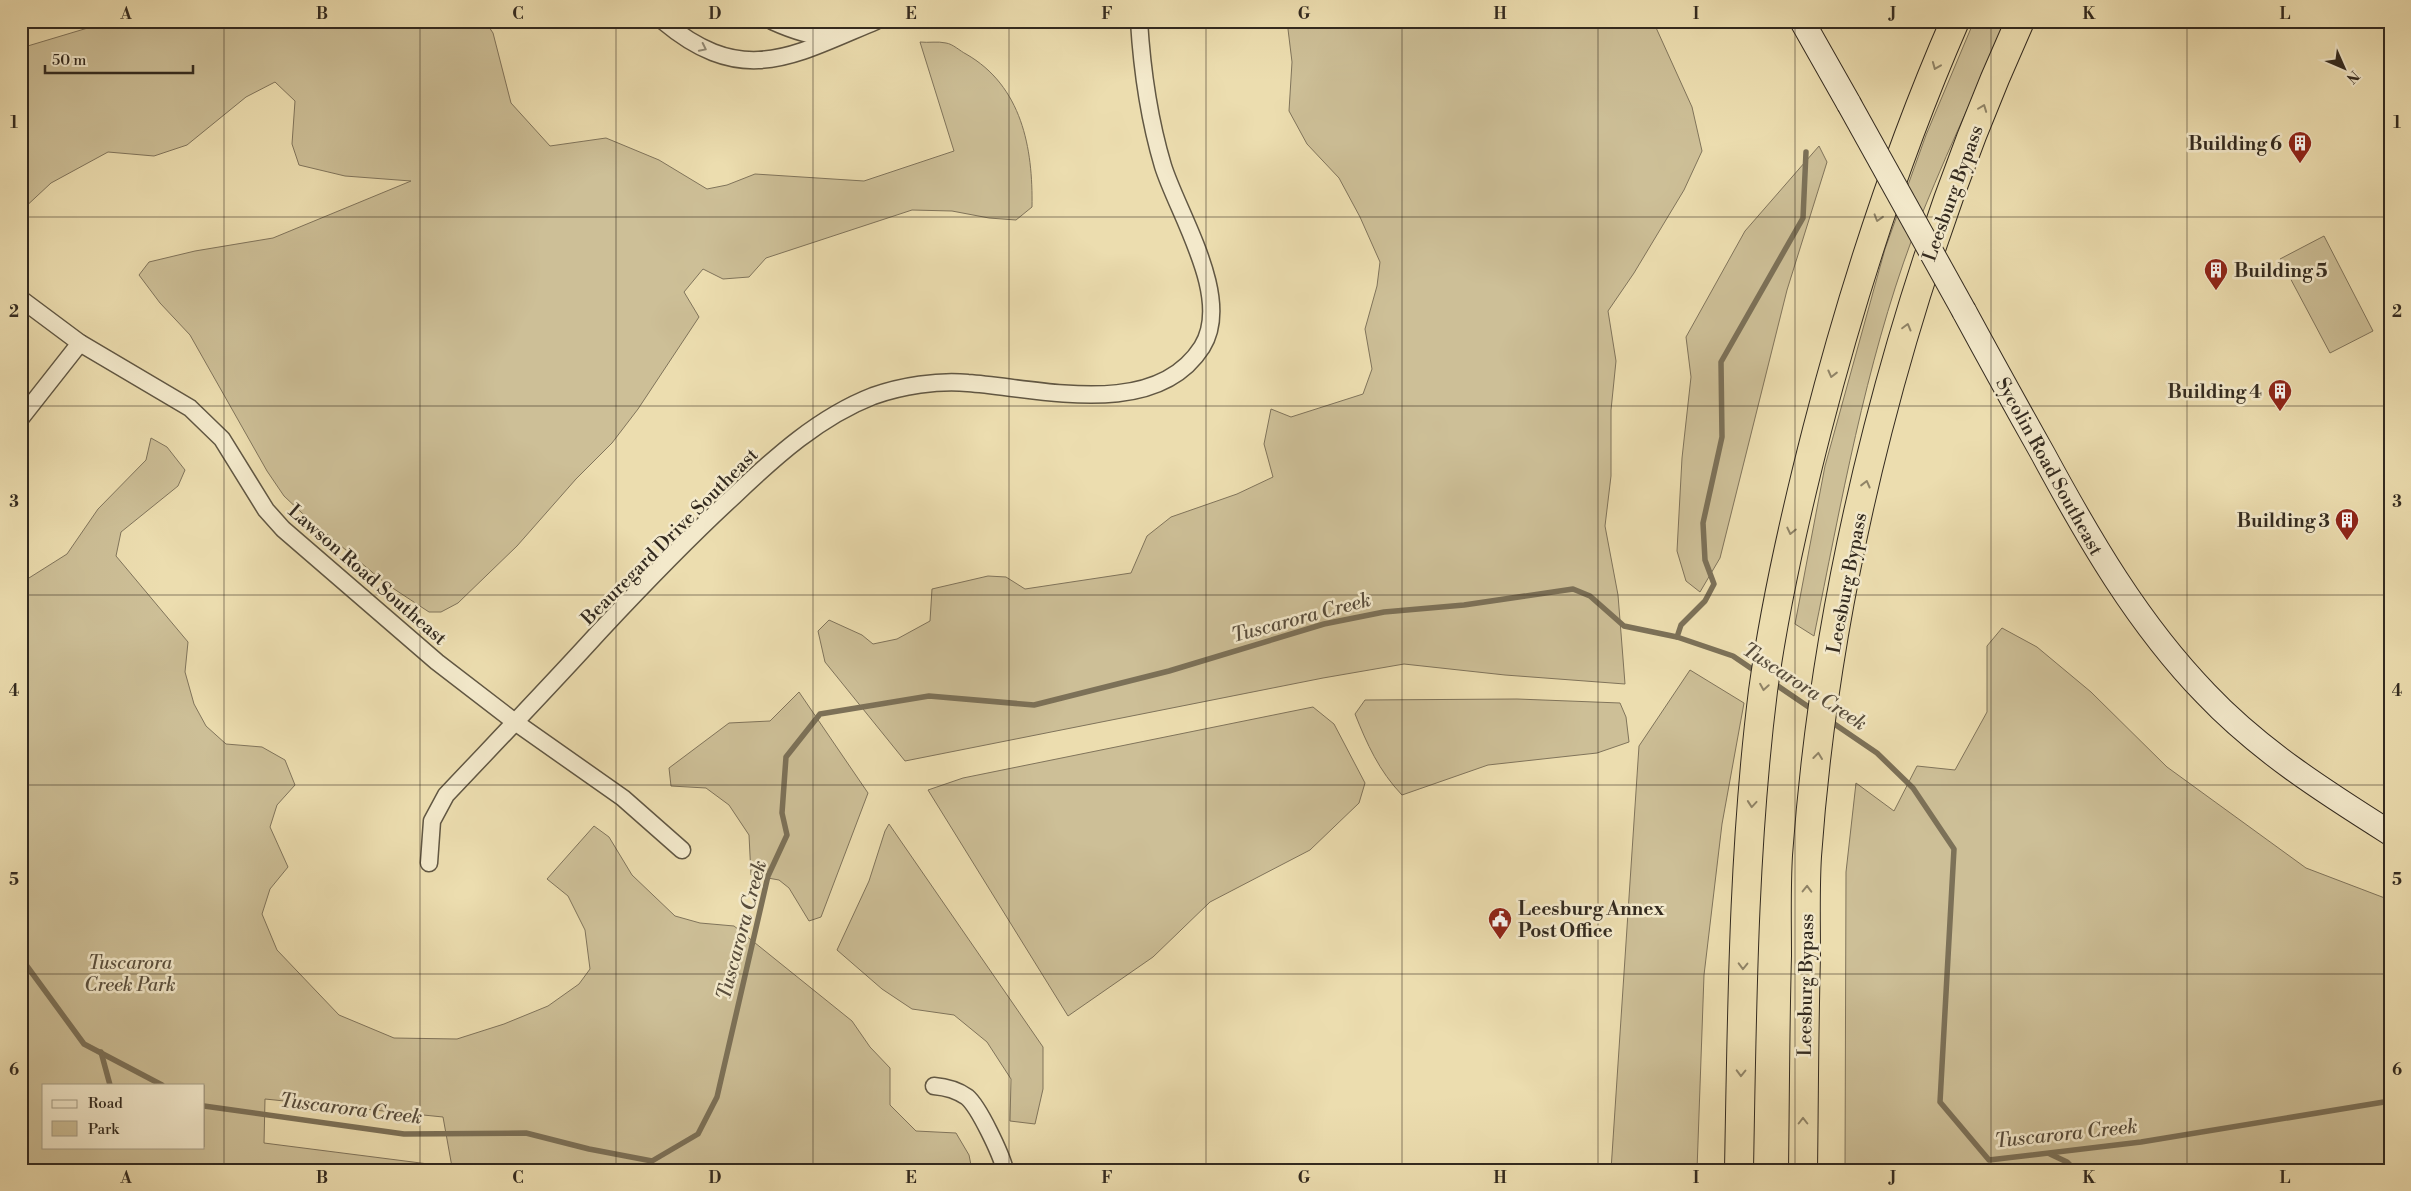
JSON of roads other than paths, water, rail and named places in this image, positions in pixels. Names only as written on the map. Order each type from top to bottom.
[{"type":"highway","points":[[1739,1170],[1744,908],[1756,756],[1764,689],[1791,533],[1841,338],[1882,208],[1935,67],[1955,21]]},
{"type":"highway","name":"Leesburg Bypass","points":[[1803,1170],[1807,858],[1832,652],[1859,514],[1915,298],[1985,102],[2020,21]]},
{"type":"main road","name":"Sycolin Road Southeast","points":[[1802,21],[2070,504],[2117,583],[2162,645],[2206,695],[2291,768],[2390,833]]},
{"type":"street","points":[[663,21],[702,49],[728,58],[760,61],[787,58],[876,21]]},
{"type":"street","points":[[772,21],[792,30],[818,37],[838,37]]},
{"type":"street","name":"Beauregard Drive Southeast","points":[[429,863],[432,821],[446,795],[699,528],[767,464],[809,431],[841,411],[875,396],[915,386],[965,382],[1082,395],[1130,391],[1170,378],[1186,366],[1203,346],[1210,319],[1210,297],[1205,270],[1164,167],[1157,141],[1148,106],[1139,21]]},
{"type":"street","name":"Lawson Road Southeast","points":[[21,299],[80,343],[190,408],[222,439],[266,510],[283,529],[437,662],[515,722],[624,798],[682,850]]},
{"type":"street","points":[[21,418],[80,343]]},
{"type":"street","points":[[934,1086],[949,1088],[968,1098],[1001,1154],[1005,1170]]},
{"type":"waterway","points":[[1845,25],[1847,21]]},
{"type":"waterway","points":[[1677,637],[1681,625],[1705,601],[1714,584],[1705,560],[1703,523],[1722,437],[1721,362],[1803,218],[1806,152]]},
{"type":"waterway","name":"Tuscarora Creek","points":[[205,1106],[404,1134],[526,1133],[589,1149],[652,1161],[698,1134],[717,1097],[768,876],[787,835],[782,813],[786,757],[820,714],[929,696],[1034,705],[1169,671],[1324,624],[1384,612],[1464,605],[1573,589],[1590,596],[1624,626],[1677,637],[1733,656],[1758,673]]},
{"type":"waterway","name":"Tuscarora Creek","points":[[1772,682],[1816,712]]},
{"type":"waterway","name":"Tuscarora Creek","points":[[1830,721],[1877,753],[1913,788],[1954,849],[1940,1102],[1989,1160],[2141,1142],[2390,1101]]},
{"type":"waterway","name":"Tuscarora Creek","points":[[21,958],[84,1044],[160,1084]]},
{"type":"waterway","points":[[101,1052],[110,1084]]},
{"type":"waterway","points":[[2050,1154],[2067,1162],[2075,1170]]},
{"type":"place","name":"Building 6","points":[[2300,164]]},
{"type":"place","name":"Building 5","points":[[2216,291]]},
{"type":"place","name":"Building 4","points":[[2280,412]]},
{"type":"place","name":"Building 3","points":[[2347,541]]},
{"type":"place","name":"Leesburg Annex Post Office","points":[[1500,940]]},
{"type":"park label","name":"Tuscarora Creek Park","points":[[130,973]]}]
